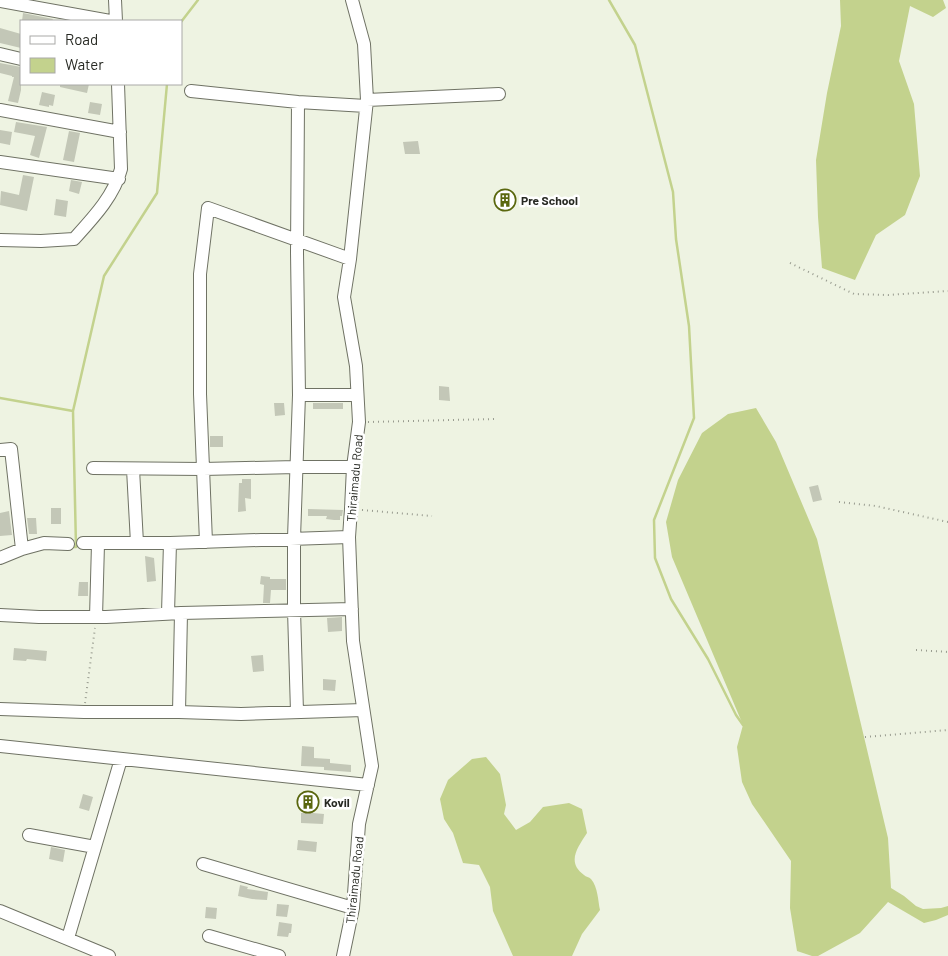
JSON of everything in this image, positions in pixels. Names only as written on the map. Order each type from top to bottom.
[{"type":"street","points":[[115,0],[116,20]]},
{"type":"street","name":"Thiraimadu Road","points":[[343,956],[353,908],[359,824],[372,766],[353,641],[348,537],[358,422],[356,366],[344,297],[367,103],[364,44],[352,0]]},
{"type":"street","points":[[0,1],[104,20]]},
{"type":"street","points":[[0,54],[20,59]]},
{"type":"street","points":[[0,240],[41,241],[74,239],[98,212],[118,179],[121,169],[118,85]]},
{"type":"street","points":[[191,91],[298,102],[367,103],[499,94]]},
{"type":"street","points":[[297,712],[294,538],[299,396],[298,102]]},
{"type":"street","points":[[0,110],[120,132]]},
{"type":"street","points":[[0,162],[118,179]]},
{"type":"street","points":[[206,542],[200,394],[200,274],[208,208],[350,259]]},
{"type":"street","points":[[299,396],[357,395]]},
{"type":"street","points":[[0,450],[11,449],[22,549]]},
{"type":"street","points":[[93,468],[353,468]]},
{"type":"street","points":[[133,468],[137,543]]},
{"type":"street","points":[[83,543],[170,544],[348,537]]},
{"type":"street","points":[[0,558],[44,543],[68,544]]},
{"type":"street","points":[[96,617],[98,544]]},
{"type":"street","points":[[170,544],[179,712]]},
{"type":"street","points":[[0,615],[96,617],[174,613],[352,609]]},
{"type":"street","points":[[0,709],[241,714],[363,710]]},
{"type":"street","points":[[0,746],[368,786]]},
{"type":"street","points":[[68,938],[121,759]]},
{"type":"street","points":[[29,835],[95,846]]},
{"type":"street","points":[[203,864],[353,908]]},
{"type":"street","points":[[0,911],[109,956]]},
{"type":"street","points":[[209,936],[279,956]]},
{"type":"path","points":[[790,263],[854,294],[888,295],[948,291]]},
{"type":"path","points":[[358,422],[495,419]]},
{"type":"path","points":[[839,502],[876,506],[948,522]]},
{"type":"path","points":[[351,509],[432,516]]},
{"type":"path","points":[[84,712],[96,617]]},
{"type":"path","points":[[916,650],[948,652]]},
{"type":"path","points":[[865,737],[948,730]]},
{"type":"water","points":[[840,0],[943,0],[946,8],[933,17],[910,6],[899,61],[914,104],[920,176],[905,215],[876,235],[855,280],[822,268],[818,217],[816,160],[841,26]]},
{"type":"water","points":[[756,408],[776,442],[817,539],[888,838],[891,888],[923,909],[948,906],[948,915],[924,923],[888,902],[860,933],[818,956],[797,951],[790,908],[791,861],[752,804],[742,782],[737,747],[743,725],[672,557],[666,522],[678,480],[702,433],[728,414]]},
{"type":"water","points":[[486,757],[500,774],[506,805],[504,814],[516,830],[530,822],[543,807],[569,803],[582,809],[587,833],[577,849],[575,860],[579,870],[593,882],[600,910],[582,934],[572,956],[513,956],[493,911],[490,887],[479,865],[463,863],[453,833],[444,819],[440,799],[448,780],[472,759]]},
{"type":"building","points":[[23,13],[53,19],[52,20],[22,20]]},
{"type":"building","points":[[0,28],[20,34],[20,48],[0,43]]},
{"type":"building","points":[[0,63],[20,67],[21,90],[18,103],[8,101],[14,77],[0,73]]},
{"type":"building","points":[[60,85],[89,85],[87,93],[60,87]]},
{"type":"building","points":[[42,92],[55,95],[53,106],[39,105]]},
{"type":"building","points":[[90,102],[102,104],[100,115],[88,113]]},
{"type":"building","points":[[16,122],[47,127],[39,158],[30,155],[35,136],[14,132]]},
{"type":"building","points":[[0,130],[12,132],[10,145],[0,143]]},
{"type":"building","points":[[69,131],[80,133],[74,162],[63,160]]},
{"type":"building","points":[[418,141],[420,154],[405,154],[403,142]]},
{"type":"building","points":[[23,175],[34,177],[27,211],[0,205],[1,191],[19,195]]},
{"type":"building","points":[[71,180],[82,182],[79,194],[69,191]]},
{"type":"building","name":"Pre School","points":[[513,194],[513,205],[498,205],[498,196]]},
{"type":"building","points":[[56,199],[68,201],[66,217],[54,215]]},
{"type":"building","points":[[439,386],[449,387],[450,401],[439,400]]},
{"type":"building","points":[[274,403],[284,403],[285,415],[275,416]]},
{"type":"building","points":[[313,403],[343,403],[343,409],[313,409]]},
{"type":"building","points":[[210,436],[223,436],[223,447],[210,447]]},
{"type":"building","points":[[242,479],[251,479],[251,499],[245,498],[246,511],[238,512],[239,483],[242,483]]},
{"type":"building","points":[[818,485],[822,500],[813,502],[809,487]]},
{"type":"building","points":[[51,508],[61,508],[61,524],[51,524]]},
{"type":"building","points":[[308,509],[343,510],[340,520],[334,520],[326,519],[327,516],[308,516]]},
{"type":"building","points":[[9,511],[12,535],[0,536],[0,513]]},
{"type":"building","points":[[27,518],[36,518],[37,534],[29,534]]},
{"type":"building","points":[[145,556],[154,558],[156,581],[147,582]]},
{"type":"building","points":[[261,576],[270,577],[270,579],[286,579],[286,590],[271,590],[270,603],[263,603],[264,585],[260,584]]},
{"type":"building","points":[[79,582],[88,582],[88,596],[78,596]]},
{"type":"building","points":[[342,617],[342,631],[328,632],[327,618]]},
{"type":"building","points":[[14,648],[47,651],[46,661],[13,660]]},
{"type":"building","points":[[263,655],[264,671],[253,672],[251,656]]},
{"type":"building","points":[[323,679],[336,680],[335,691],[323,690]]},
{"type":"building","points":[[302,746],[314,747],[314,758],[330,759],[330,763],[351,765],[351,772],[324,770],[324,767],[301,766]]},
{"type":"building","points":[[83,794],[93,797],[89,811],[79,808]]},
{"type":"building","points":[[311,798],[313,813],[324,814],[323,824],[301,823],[301,813],[305,813],[304,799]]},
{"type":"building","points":[[298,840],[317,842],[316,852],[297,850]]},
{"type":"building","points":[[51,847],[65,850],[63,862],[49,859]]},
{"type":"building","points":[[240,885],[248,887],[247,889],[268,892],[267,900],[238,896]]},
{"type":"building","points":[[277,904],[289,905],[287,917],[276,916]]},
{"type":"building","points":[[206,907],[217,908],[216,919],[205,918]]},
{"type":"building","points":[[279,922],[292,924],[291,933],[289,933],[288,937],[277,936]]},
{"type":"waterway","points":[[182,21],[198,0]]},
{"type":"waterway","points":[[609,0],[635,45],[673,192],[676,239],[689,326],[694,418],[654,520],[655,558],[671,599],[708,659],[743,725]]},
{"type":"waterway","points":[[0,398],[73,411],[104,276],[157,193],[167,85]]},
{"type":"waterway","points":[[71,547],[76,547],[73,411]]},
{"type":"place","name":"Pre School","points":[[505,200]]},
{"type":"place","name":"Kovil","points":[[308,802]]}]
